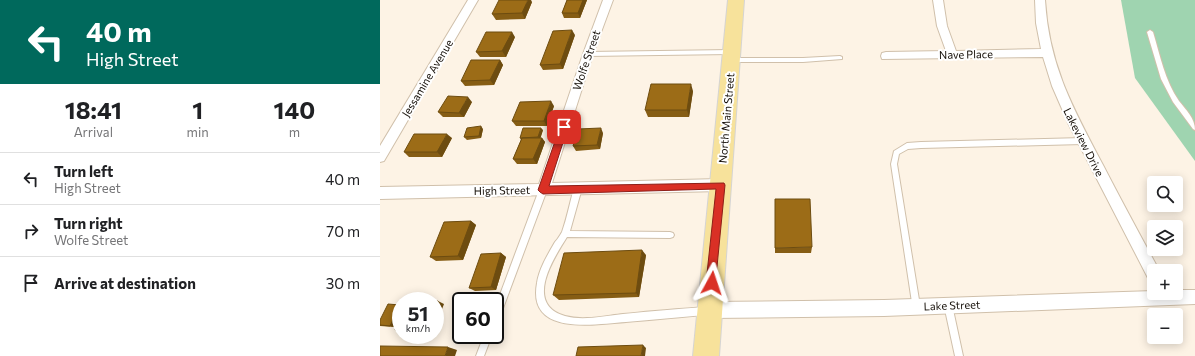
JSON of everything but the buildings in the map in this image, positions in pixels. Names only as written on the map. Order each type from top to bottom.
[{"type":"main road","name":"North Main Street","points":[[706,356],[736,0]]},
{"type":"street","name":"Jessamine Avenue","points":[[380,157],[473,0]]},
{"type":"street","name":"Wolfe Street","points":[[543,190],[588,54],[608,0]]},
{"type":"street","points":[[938,0],[942,26],[952,54]]},
{"type":"street","name":"Lakeview Drive","points":[[1040,0],[1041,26],[1046,53],[1058,90],[1083,141],[1148,264]]},
{"type":"street","name":"Nave Place","points":[[886,56],[1046,53]]},
{"type":"street","name":"High Street","points":[[380,192],[543,190],[720,185]]},
{"type":"street","name":"Lake Street","points":[[710,310],[916,306],[1147,297]]},
{"type":"street","name":"Lake Street","points":[[1183,297],[1195,297]]},
{"type":"lane","points":[[1150,32],[1164,79],[1175,100],[1195,127]]},
{"type":"lane","points":[[588,54],[731,56],[803,60],[840,58]]},
{"type":"lane","points":[[916,306],[894,164],[896,153],[906,146],[921,145],[1083,141]]},
{"type":"lane","points":[[578,188],[565,234],[552,254],[539,287],[539,297],[544,308],[552,316],[566,320],[589,321],[710,310]]},
{"type":"lane","points":[[504,295],[543,190]]},
{"type":"lane","points":[[565,234],[670,235]]},
{"type":"lane","points":[[948,305],[958,356]]},
{"type":"lane","points":[[480,356],[485,344]]},
{"type":"green space","points":[[1121,0],[1195,0],[1195,161],[1135,78]]},
{"type":"route","points":[[564,127],[543,190],[720,185],[712,283]]}]
